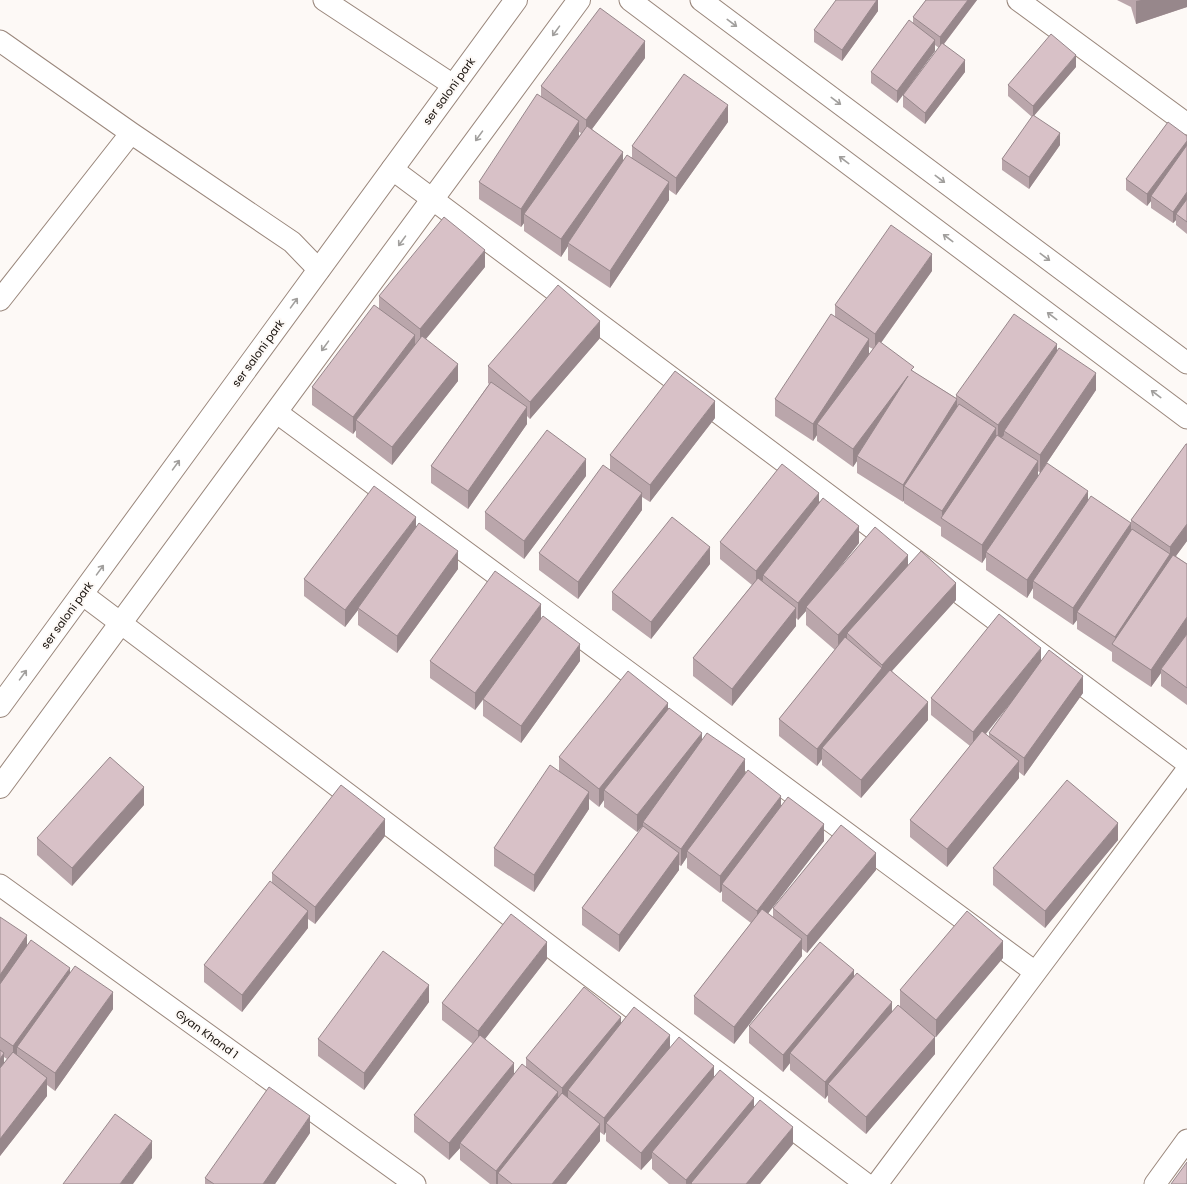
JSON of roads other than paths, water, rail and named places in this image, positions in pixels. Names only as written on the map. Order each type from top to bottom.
[{"type":"street","points":[[324,0],[454,85]]},
{"type":"street","name":"ser saloni park","points":[[0,706],[516,0]]},
{"type":"street","points":[[0,787],[579,0]]},
{"type":"street","points":[[630,0],[1187,418]]},
{"type":"street","points":[[701,0],[1187,363]]},
{"type":"street","points":[[1018,0],[1187,124]]},
{"type":"street","points":[[0,41],[131,134],[292,242],[319,270]]},
{"type":"street","points":[[4,286],[131,134]]},
{"type":"street","points":[[392,169],[1187,763]]},
{"type":"street","points":[[276,412],[1035,972]]},
{"type":"street","points":[[82,594],[866,1184]]},
{"type":"street","points":[[877,1184],[1187,770]]},
{"type":"street","name":"Gyan Khand 1","points":[[0,885],[415,1184]]},
{"type":"street","points":[[1155,1184],[1187,1140]]}]
